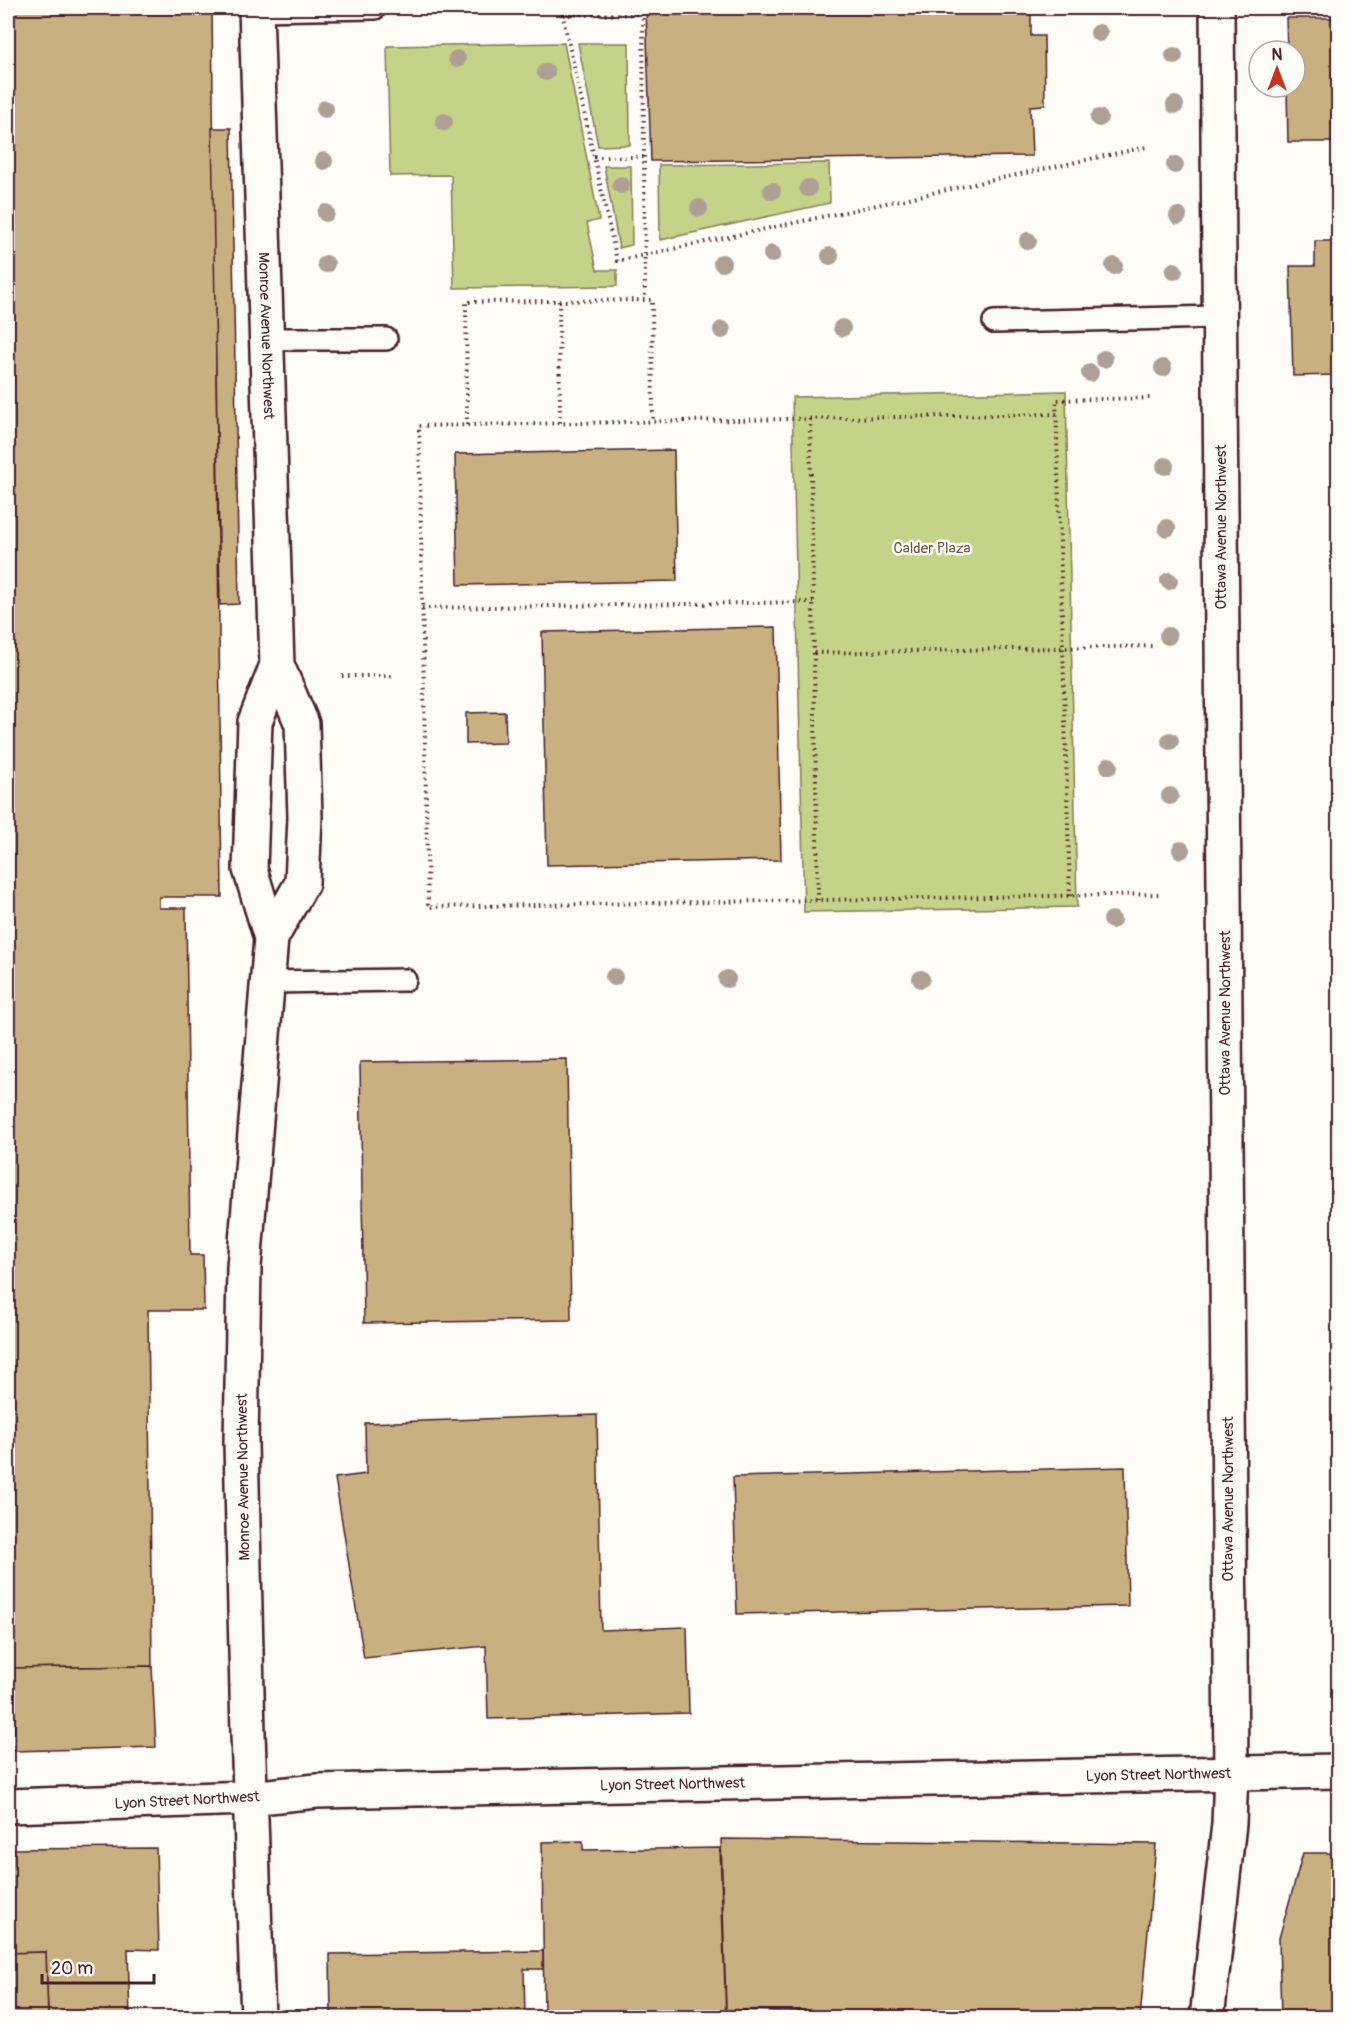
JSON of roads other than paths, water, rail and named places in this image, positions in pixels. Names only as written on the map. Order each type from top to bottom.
[{"type":"street","name":"Ottawa Avenue Northwest","points":[[1207,2018],[1229,1824],[1231,1772],[1217,8]]},
{"type":"street","name":"Monroe Avenue Northwest","points":[[256,9],[278,665],[302,724],[304,817],[302,883],[272,938]]},
{"type":"street","name":"Monroe Avenue Northwest","points":[[258,2018],[241,1443],[244,1267],[272,938],[250,869],[255,722],[278,665]]},
{"type":"street","name":"Lyon Street Northwest","points":[[8,1806],[250,1798],[317,1791],[1338,1771]]},
{"type":"lane","points":[[256,9],[375,8]]},
{"type":"lane","points":[[994,322],[1220,317]]},
{"type":"lane","points":[[267,339],[386,339]]},
{"type":"lane","points":[[268,982],[405,980]]},
{"type":"park label","name":"Calder Plaza","points":[[932,548]]}]
